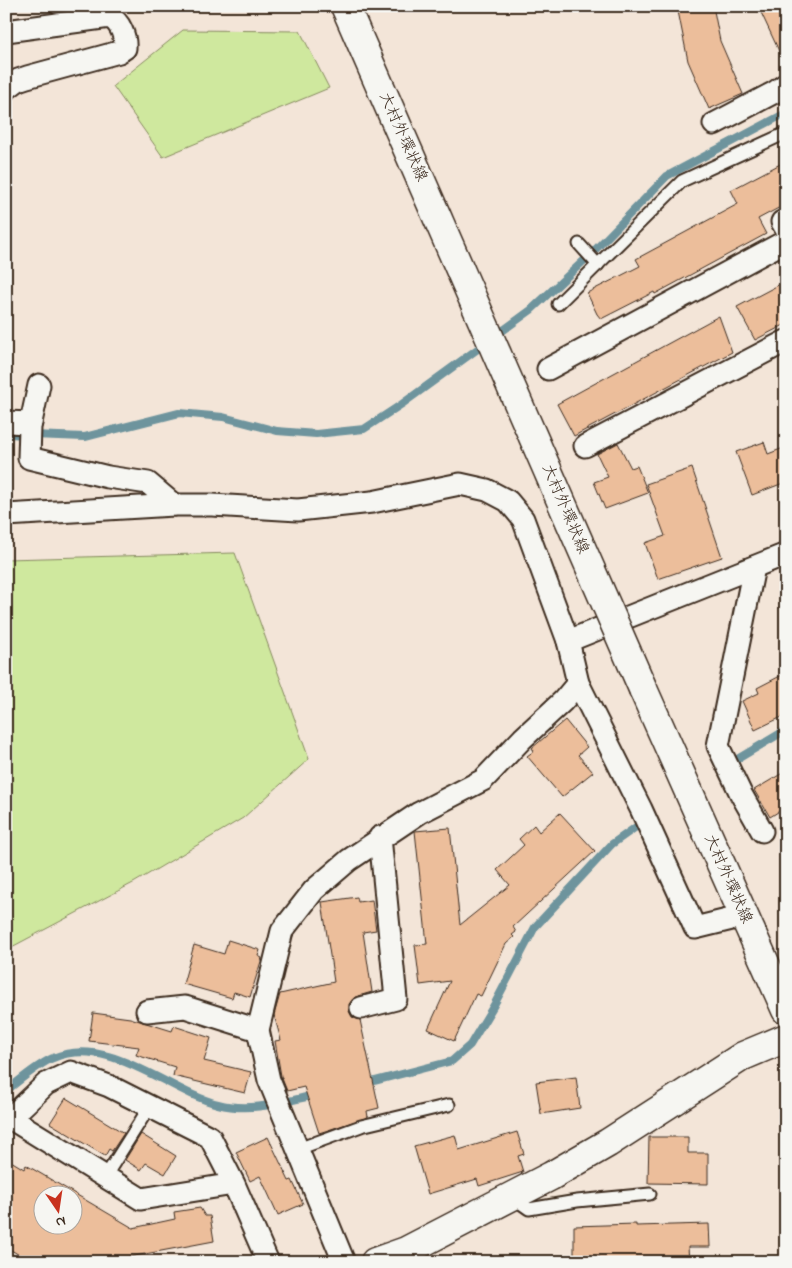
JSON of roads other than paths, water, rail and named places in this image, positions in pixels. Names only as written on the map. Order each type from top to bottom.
[{"type":"main road","name":"大村外環状線","points":[[345,6],[643,689],[786,1010]]},
{"type":"main road","points":[[375,1262],[406,1250],[512,1197],[608,1143],[742,1056],[786,1038]]},
{"type":"street","points":[[6,31],[110,17],[117,20],[126,41],[125,48],[119,52],[27,77],[18,80],[6,89]]},
{"type":"street","points":[[714,124],[775,92],[786,84]]},
{"type":"street","points":[[786,220],[782,222],[786,229]]},
{"type":"street","points":[[548,369],[786,241]]},
{"type":"street","points":[[584,446],[786,341]]},
{"type":"street","points":[[40,385],[30,425],[29,458],[108,477],[148,483],[174,505]]},
{"type":"street","points":[[6,422],[30,425]]},
{"type":"street","points":[[6,515],[174,505],[212,505],[298,510],[372,502],[460,484],[487,490],[508,501],[523,519],[568,641],[578,683],[641,809],[695,928],[744,916]]},
{"type":"street","points":[[568,641],[786,554]]},
{"type":"street","points":[[754,567],[718,746],[741,794],[762,831]]},
{"type":"street","points":[[344,1262],[269,1080],[258,1030],[282,931],[314,890],[380,837],[419,812],[483,780],[523,738],[563,701],[578,683]]},
{"type":"street","points":[[361,1008],[396,999],[380,837]]},
{"type":"street","points":[[147,1011],[185,1007],[258,1030]]},
{"type":"street","points":[[234,1184],[141,1199],[10,1118],[46,1084],[71,1072],[109,1086],[210,1137],[234,1184],[268,1262]]},
{"type":"lane","points":[[558,304],[682,181],[786,133]]},
{"type":"lane","points":[[579,244],[598,264]]},
{"type":"lane","points":[[298,1150],[361,1126],[449,1105]]},
{"type":"lane","points":[[105,1177],[150,1106]]},
{"type":"lane","points":[[512,1197],[529,1209],[578,1201],[650,1194]]},
{"type":"waterway","points":[[6,434],[85,437],[179,413],[223,417],[277,431],[316,434],[364,429],[402,404],[531,310],[591,254],[667,176],[786,113]]},
{"type":"waterway","points":[[729,764],[786,730]]},
{"type":"waterway","points":[[363,1084],[452,1061],[470,1045],[494,1005],[535,927],[612,844],[636,827]]},
{"type":"waterway","points":[[6,1091],[41,1064],[53,1058],[74,1053],[95,1053],[137,1067],[179,1088],[218,1104],[243,1107],[267,1106],[315,1095]]}]
